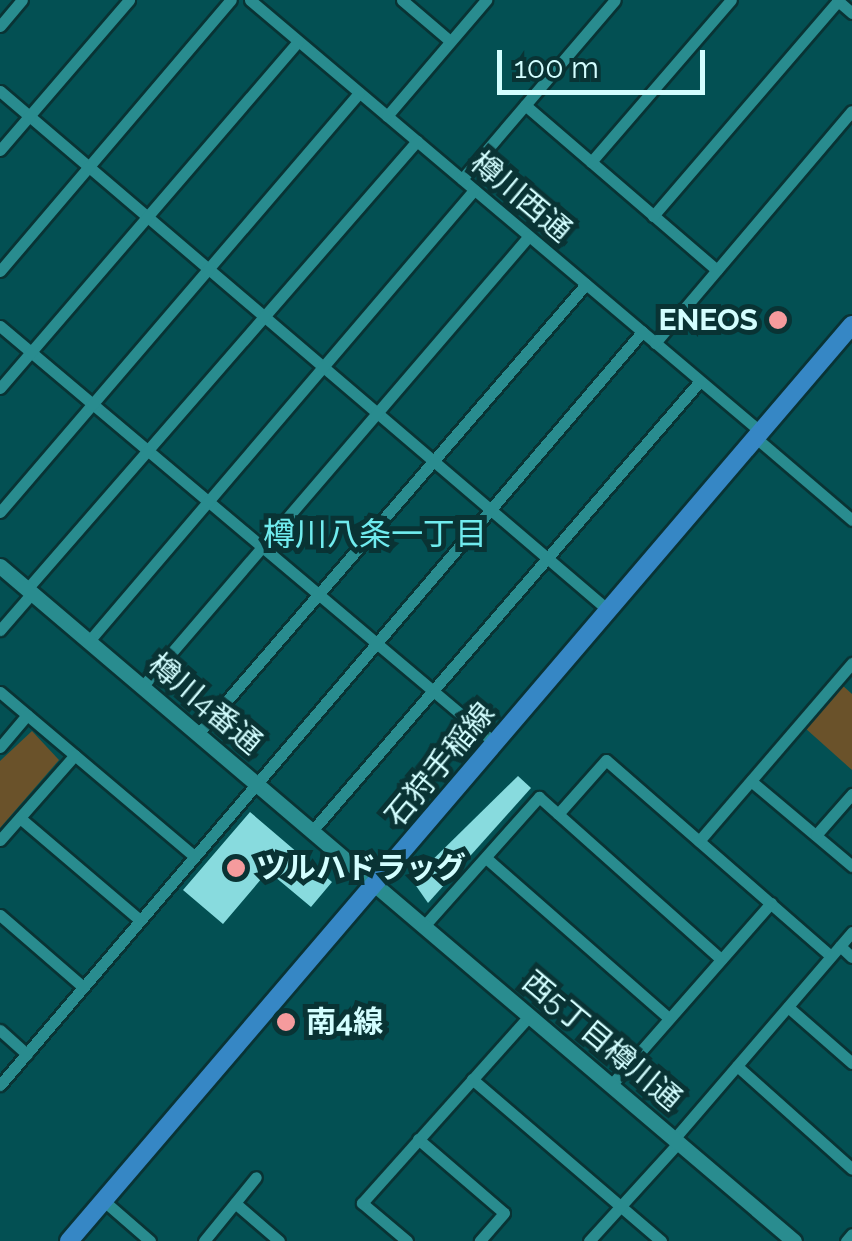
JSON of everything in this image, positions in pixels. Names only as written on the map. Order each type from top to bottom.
[{"type":"main road","name":"石狩手稲線","points":[[70,1241],[852,325]]},
{"type":"main road","name":"樽川4番通","points":[[0,566],[375,884]]},
{"type":"main road","name":"西5丁目樽川通","points":[[375,884],[794,1241]]},
{"type":"street","points":[[0,26],[22,0]]},
{"type":"street","points":[[0,150],[129,0]]},
{"type":"street","points":[[0,272],[231,0]]},
{"type":"street","name":"樽川西通","points":[[250,0],[700,381],[852,520]]},
{"type":"street","points":[[402,0],[450,42]]},
{"type":"street","points":[[386,116],[486,0]]},
{"type":"street","points":[[462,180],[615,0]]},
{"type":"street","points":[[591,162],[731,0]]},
{"type":"street","points":[[653,216],[837,0],[852,13]]},
{"type":"street","points":[[0,388],[298,41]]},
{"type":"street","points":[[0,91],[608,610]]},
{"type":"street","points":[[0,512],[360,93]]},
{"type":"street","points":[[525,106],[717,270]]},
{"type":"street","points":[[655,343],[852,112]]},
{"type":"street","points":[[0,630],[417,141]]},
{"type":"street","points":[[89,641],[474,190]]},
{"type":"street","points":[[142,687],[529,236]]},
{"type":"street","points":[[198,734],[321,596],[586,284]]},
{"type":"street","points":[[0,326],[495,743]]},
{"type":"street","points":[[0,1085],[488,508],[642,332]]},
{"type":"street","points":[[312,831],[700,381]]},
{"type":"street","points":[[699,841],[852,663]]},
{"type":"street","points":[[0,692],[194,856]]},
{"type":"street","points":[[0,747],[27,715]]},
{"type":"street","points":[[0,840],[74,755]]},
{"type":"street","points":[[558,814],[606,760],[770,903],[836,951],[852,957]]},
{"type":"street","points":[[751,781],[852,866]]},
{"type":"street","points":[[816,835],[852,794]]},
{"type":"street","points":[[424,926],[538,797],[721,959]]},
{"type":"street","points":[[20,818],[140,920]]},
{"type":"street","points":[[486,858],[669,1018]]},
{"type":"street","points":[[612,1084],[770,903]]},
{"type":"street","points":[[0,915],[83,987]]},
{"type":"street","points":[[589,1241],[852,932]]},
{"type":"street","points":[[788,1007],[852,1063]]},
{"type":"street","points":[[407,1241],[362,1203],[529,1016]]},
{"type":"street","points":[[0,1030],[27,1054]]},
{"type":"street","points":[[736,1066],[852,1170]]},
{"type":"street","points":[[472,1079],[661,1241]]},
{"type":"street","points":[[418,1139],[504,1213],[480,1241]]},
{"type":"street","points":[[204,1241],[256,1178]]},
{"type":"street","points":[[104,1201],[150,1241]]},
{"type":"street","points":[[235,1203],[279,1241]]},
{"type":"street","points":[[846,1241],[852,1234]]},
{"type":"shaded area","points":[[842,685],[852,694],[852,770],[805,728]]},
{"type":"shaded area","points":[[32,731],[59,760],[0,828],[0,761]]},
{"type":"building","points":[[518,776],[531,788],[428,903],[412,880]]},
{"type":"building","name":"ツルハドラッグ","points":[[250,812],[332,882],[311,907],[268,871],[223,924],[183,890]]},
{"type":"place","name":"ENEOS","points":[[778,320]]},
{"type":"place","name":"ツルハドラッグ","points":[[236,868]]},
{"type":"place","name":"南4線","points":[[286,1022]]},
{"type":"district","name":"樽川八条一丁目","points":[[375,534]]}]
